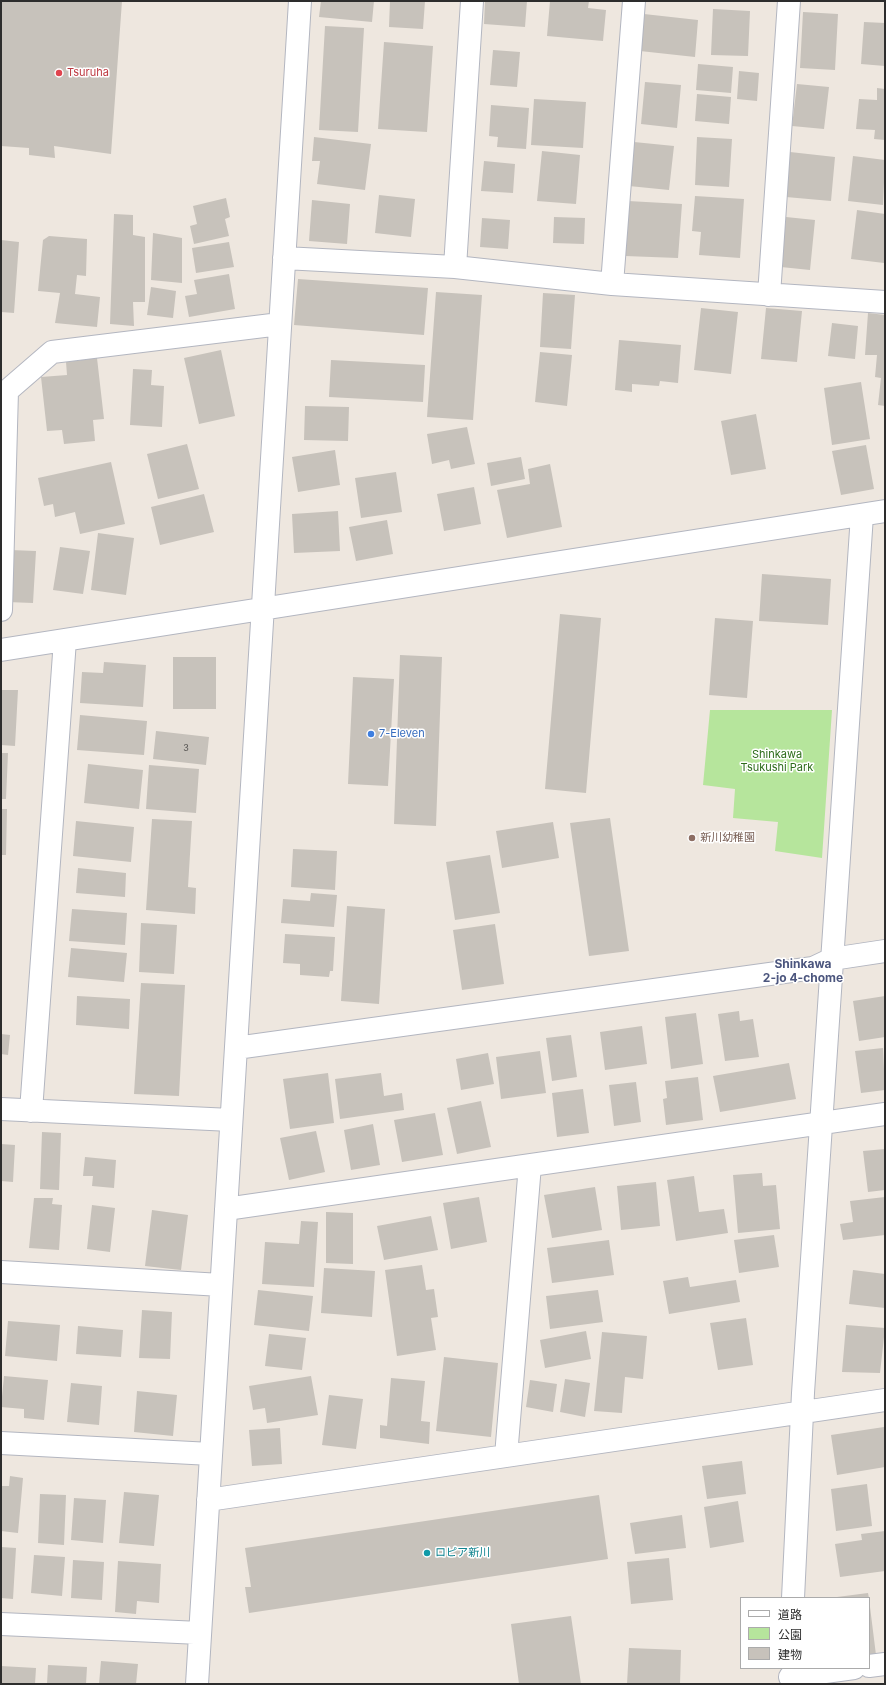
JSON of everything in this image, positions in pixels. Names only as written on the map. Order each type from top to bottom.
[{"type":"street","points":[[197,1684],[300,1]]},
{"type":"street","points":[[455,267],[472,1]]},
{"type":"street","points":[[612,284],[634,1]]},
{"type":"street","points":[[768,295],[789,1]]},
{"type":"street","points":[[284,258],[455,267],[612,284],[885,302]]},
{"type":"street","points":[[1,610],[7,391],[52,352],[280,324]]},
{"type":"street","points":[[1,650],[885,511]]},
{"type":"street","points":[[793,1597],[802,1412],[862,515]]},
{"type":"street","points":[[31,1111],[65,640]]},
{"type":"street","points":[[236,1048],[813,968],[832,959],[885,951]]},
{"type":"street","points":[[1,1109],[231,1120]]},
{"type":"street","points":[[226,1209],[885,1114]]},
{"type":"street","points":[[506,1456],[530,1165]]},
{"type":"street","points":[[1,1272],[221,1285]]},
{"type":"street","points":[[208,1500],[885,1400]]},
{"type":"street","points":[[1,1443],[211,1454]]},
{"type":"street","points":[[1,1624],[200,1633]]},
{"type":"street","points":[[870,1666],[885,1664]]},
{"type":"street","points":[[790,1676],[846,1669]]},
{"type":"green space","name":"Shinkawa Tsukushi Park","points":[[710,710],[832,710],[822,858],[775,851],[778,822],[733,818],[735,789],[703,785]]},
{"type":"building","name":"Tsuruha","points":[[1,1],[122,1],[111,154],[54,146],[55,158],[29,155],[29,148],[1,146]]},
{"type":"building","points":[[321,1],[374,1],[372,22],[319,17]]},
{"type":"building","points":[[390,1],[425,1],[423,29],[389,27]]},
{"type":"building","points":[[485,1],[527,1],[525,27],[484,24]]},
{"type":"building","points":[[550,1],[589,1],[588,8],[606,10],[603,41],[547,36]]},
{"type":"building","points":[[713,9],[750,11],[748,56],[711,55]]},
{"type":"building","points":[[803,12],[838,14],[835,70],[800,68]]},
{"type":"building","points":[[644,14],[698,20],[695,57],[640,51]]},
{"type":"building","points":[[864,22],[885,23],[885,66],[861,64]]},
{"type":"building","points":[[325,26],[364,28],[358,132],[319,130]]},
{"type":"building","points":[[384,42],[433,46],[427,132],[378,129]]},
{"type":"building","points":[[493,50],[520,52],[517,87],[490,85]]},
{"type":"building","points":[[698,64],[733,67],[731,93],[696,90]]},
{"type":"building","points":[[739,71],[759,73],[757,101],[737,99]]},
{"type":"building","points":[[645,82],[681,85],[677,128],[641,124]]},
{"type":"building","points":[[797,84],[829,87],[824,129],[792,126]]},
{"type":"building","points":[[877,88],[885,89],[885,140],[874,139],[875,130],[856,129],[859,99],[877,100]]},
{"type":"building","points":[[697,94],[731,97],[729,124],[695,121]]},
{"type":"building","points":[[534,99],[586,102],[583,148],[531,145]]},
{"type":"building","points":[[491,105],[529,108],[526,149],[497,147],[498,137],[489,136]]},
{"type":"building","points":[[314,137],[371,144],[365,190],[317,184],[320,161],[312,161]]},
{"type":"building","points":[[697,137],[732,139],[729,187],[695,185]]},
{"type":"building","points":[[634,142],[674,146],[669,190],[629,186]]},
{"type":"building","points":[[542,151],[580,155],[576,204],[537,201]]},
{"type":"building","points":[[790,152],[835,157],[831,201],[786,197]]},
{"type":"building","points":[[853,156],[885,160],[883,205],[848,201]]},
{"type":"building","points":[[484,161],[515,164],[513,193],[481,191]]},
{"type":"building","points":[[379,195],[415,199],[411,237],[375,233]]},
{"type":"building","points":[[695,196],[744,199],[740,258],[699,255],[701,232],[692,231]]},
{"type":"building","points":[[226,198],[230,217],[225,219],[229,236],[194,244],[190,226],[197,224],[193,206]]},
{"type":"building","points":[[312,200],[350,204],[347,244],[309,241]]},
{"type":"building","points":[[628,201],[682,204],[678,258],[625,256]]},
{"type":"building","points":[[857,210],[885,214],[884,263],[851,259]]},
{"type":"building","points":[[114,214],[133,215],[133,235],[145,237],[145,302],[133,302],[134,326],[110,324]]},
{"type":"building","points":[[554,217],[585,218],[584,244],[553,243]]},
{"type":"building","points":[[786,217],[815,220],[810,270],[781,267]]},
{"type":"building","points":[[482,218],[510,220],[508,249],[480,247]]},
{"type":"building","points":[[153,233],[182,238],[182,283],[151,280]]},
{"type":"building","points":[[49,236],[87,239],[86,276],[77,275],[75,294],[100,297],[97,327],[55,323],[60,293],[38,291],[43,240]]},
{"type":"building","points":[[1,240],[19,242],[14,313],[1,312]]},
{"type":"building","points":[[229,242],[234,267],[196,273],[192,248]]},
{"type":"building","points":[[229,274],[235,309],[189,317],[185,296],[197,294],[194,280]]},
{"type":"building","points":[[298,279],[428,288],[424,335],[294,325]]},
{"type":"building","points":[[151,287],[176,291],[173,318],[147,315]]},
{"type":"building","points":[[436,292],[482,295],[473,420],[427,417]]},
{"type":"building","points":[[543,293],[575,295],[571,349],[540,347]]},
{"type":"building","points":[[701,308],[738,312],[731,374],[694,370]]},
{"type":"building","points":[[766,308],[802,311],[797,362],[761,359]]},
{"type":"building","points":[[868,313],[885,315],[885,406],[878,405],[881,378],[875,377],[877,355],[865,355]]},
{"type":"building","points":[[832,323],[858,326],[855,359],[828,356]]},
{"type":"building","points":[[619,340],[681,345],[678,383],[660,381],[659,386],[632,384],[632,392],[615,390]]},
{"type":"building","points":[[221,350],[235,416],[199,424],[184,358]]},
{"type":"building","points":[[540,352],[572,355],[567,406],[535,402]]},
{"type":"building","points":[[97,358],[104,419],[93,420],[95,441],[64,444],[62,430],[47,431],[41,377],[67,375],[66,362]]},
{"type":"building","points":[[331,360],[425,365],[423,402],[329,397]]},
{"type":"building","points":[[133,369],[152,370],[151,385],[164,386],[162,427],[130,425]]},
{"type":"building","points":[[861,382],[870,439],[832,445],[824,388]]},
{"type":"building","points":[[305,406],[349,407],[348,441],[304,440]]},
{"type":"building","points":[[756,414],[766,469],[731,475],[721,421]]},
{"type":"building","points":[[467,427],[475,464],[451,469],[449,460],[432,464],[427,434]]},
{"type":"building","points":[[187,444],[199,489],[158,499],[147,454]]},
{"type":"building","points":[[866,445],[874,489],[841,495],[832,451]]},
{"type":"building","points":[[335,450],[340,485],[298,492],[292,457]]},
{"type":"building","points":[[521,457],[525,479],[491,486],[487,463]]},
{"type":"building","points":[[111,462],[125,524],[80,534],[75,512],[55,517],[53,504],[44,506],[38,478]]},
{"type":"building","points":[[550,464],[562,527],[507,538],[497,490],[530,484],[528,469]]},
{"type":"building","points":[[396,472],[402,512],[361,518],[355,478]]},
{"type":"building","points":[[474,487],[481,524],[444,531],[437,494]]},
{"type":"building","points":[[204,494],[214,532],[160,545],[151,507]]},
{"type":"building","points":[[338,511],[340,551],[294,553],[292,514]]},
{"type":"building","points":[[387,520],[393,554],[356,561],[349,527]]},
{"type":"building","points":[[98,533],[134,538],[126,595],[91,590]]},
{"type":"building","points":[[60,547],[90,551],[83,594],[53,590]]},
{"type":"building","points":[[10,550],[36,551],[33,603],[7,602]]},
{"type":"building","points":[[762,574],[831,579],[828,625],[759,621]]},
{"type":"building","points":[[560,614],[601,618],[586,793],[545,789]]},
{"type":"building","points":[[715,618],[753,621],[747,698],[709,695]]},
{"type":"building","points":[[400,655],[442,657],[436,826],[394,824]]},
{"type":"building","points":[[173,657],[216,657],[216,709],[173,709]]},
{"type":"building","points":[[104,662],[146,665],[143,707],[80,703],[82,672],[103,673]]},
{"type":"building","points":[[353,677],[394,679],[388,786],[348,784]]},
{"type":"building","points":[[1,690],[18,690],[15,746],[1,745]]},
{"type":"building","points":[[80,715],[147,721],[144,755],[77,750]]},
{"type":"building","points":[[156,731],[209,737],[206,765],[153,759]]},
{"type":"building","points":[[1,753],[8,753],[6,799],[1,799]]},
{"type":"building","points":[[88,764],[143,770],[139,809],[84,803]]},
{"type":"building","points":[[149,765],[199,769],[196,813],[146,809]]},
{"type":"building","points":[[1,809],[7,809],[6,855],[1,855]]},
{"type":"building","points":[[610,818],[629,951],[589,956],[570,823]]},
{"type":"building","points":[[152,819],[192,821],[188,887],[196,888],[195,914],[146,910]]},
{"type":"building","points":[[76,821],[134,827],[131,862],[73,856]]},
{"type":"building","points":[[553,822],[559,858],[502,868],[496,831]]},
{"type":"building","points":[[293,849],[337,851],[335,890],[291,887]]},
{"type":"building","points":[[490,855],[500,913],[455,920],[446,862]]},
{"type":"building","points":[[78,868],[126,873],[125,897],[76,893]]},
{"type":"building","points":[[311,893],[337,895],[334,927],[281,923],[283,899],[310,901]]},
{"type":"building","points":[[347,906],[385,909],[379,1004],[341,1001]]},
{"type":"building","points":[[72,909],[127,913],[125,945],[69,941]]},
{"type":"building","points":[[141,923],[177,925],[174,974],[139,972]]},
{"type":"building","points":[[495,924],[504,984],[462,990],[453,930]]},
{"type":"building","points":[[285,934],[335,937],[333,971],[330,971],[329,977],[300,975],[300,964],[283,963]]},
{"type":"building","points":[[71,948],[127,953],[124,982],[68,977]]},
{"type":"building","points":[[141,983],[185,985],[179,1096],[134,1094]]},
{"type":"building","points":[[77,996],[130,999],[129,1029],[76,1025]]},
{"type":"building","points":[[885,996],[885,1037],[859,1041],[853,1001]]},
{"type":"building","points":[[739,1011],[740,1021],[753,1019],[759,1057],[725,1061],[718,1014]]},
{"type":"building","points":[[696,1013],[703,1064],[671,1069],[665,1017]]},
{"type":"building","points":[[642,1026],[647,1064],[605,1070],[600,1032]]},
{"type":"building","points":[[1,1034],[10,1035],[8,1055],[1,1054]]},
{"type":"building","points":[[571,1035],[577,1077],[552,1081],[546,1038]]},
{"type":"building","points":[[883,1048],[885,1090],[861,1093],[855,1051]]},
{"type":"building","points":[[540,1051],[546,1093],[501,1099],[496,1057]]},
{"type":"building","points":[[488,1053],[494,1084],[461,1090],[456,1059]]},
{"type":"building","points":[[789,1063],[796,1099],[720,1112],[713,1076]]},
{"type":"building","points":[[328,1073],[334,1123],[290,1129],[283,1079]]},
{"type":"building","points":[[381,1073],[384,1096],[402,1093],[404,1110],[340,1119],[335,1079]]},
{"type":"building","points":[[698,1077],[703,1120],[666,1125],[663,1099],[667,1098],[665,1081]]},
{"type":"building","points":[[636,1082],[641,1122],[614,1126],[609,1085]]},
{"type":"building","points":[[583,1089],[589,1133],[557,1137],[552,1093]]},
{"type":"building","points":[[481,1101],[491,1147],[457,1154],[447,1108]]},
{"type":"building","points":[[435,1113],[443,1155],[402,1162],[394,1120]]},
{"type":"building","points":[[373,1124],[380,1165],[351,1170],[344,1130]]},
{"type":"building","points":[[316,1131],[325,1172],[289,1180],[280,1138]]},
{"type":"building","points":[[42,1132],[61,1133],[59,1190],[40,1189]]},
{"type":"building","points":[[1,1144],[15,1145],[13,1182],[1,1181]]},
{"type":"building","points":[[885,1149],[885,1190],[868,1192],[863,1151]]},
{"type":"building","points":[[85,1157],[116,1160],[114,1188],[92,1186],[93,1176],[83,1176]]},
{"type":"building","points":[[762,1173],[763,1186],[776,1185],[780,1229],[738,1233],[733,1175]]},
{"type":"building","points":[[694,1176],[699,1212],[724,1209],[728,1233],[676,1241],[667,1180]]},
{"type":"building","points":[[656,1182],[660,1226],[621,1230],[617,1186]]},
{"type":"building","points":[[595,1187],[602,1230],[552,1238],[544,1195]]},
{"type":"building","points":[[479,1197],[487,1242],[451,1249],[443,1203]]},
{"type":"building","points":[[885,1197],[885,1235],[843,1240],[840,1224],[853,1222],[850,1201]]},
{"type":"building","points":[[34,1198],[53,1198],[52,1204],[62,1205],[59,1250],[29,1248]]},
{"type":"building","points":[[92,1205],[115,1208],[110,1252],[87,1249]]},
{"type":"building","points":[[152,1210],[188,1215],[181,1270],[145,1266]]},
{"type":"building","points":[[326,1212],[353,1213],[353,1264],[326,1263]]},
{"type":"building","points":[[431,1216],[438,1250],[384,1260],[377,1226]]},
{"type":"building","points":[[301,1221],[318,1222],[314,1287],[262,1284],[265,1242],[299,1244]]},
{"type":"building","points":[[774,1235],[779,1267],[739,1273],[734,1240]]},
{"type":"building","points":[[609,1240],[614,1275],[552,1283],[547,1248]]},
{"type":"building","points":[[422,1265],[426,1290],[434,1289],[438,1317],[431,1318],[436,1350],[397,1356],[385,1270]]},
{"type":"building","points":[[324,1268],[375,1271],[372,1317],[321,1313]]},
{"type":"building","points":[[853,1270],[885,1274],[885,1308],[849,1304]]},
{"type":"building","points":[[688,1277],[690,1287],[736,1280],[740,1302],[669,1314],[663,1281]]},
{"type":"building","points":[[258,1290],[313,1296],[309,1331],[254,1325]]},
{"type":"building","points":[[598,1290],[603,1322],[550,1329],[546,1296]]},
{"type":"building","points":[[142,1310],[172,1312],[170,1359],[139,1358]]},
{"type":"building","points":[[746,1318],[753,1365],[718,1370],[710,1323]]},
{"type":"building","points":[[8,1321],[60,1325],[57,1361],[5,1356]]},
{"type":"building","points":[[846,1325],[885,1328],[880,1373],[842,1372]]},
{"type":"building","points":[[78,1326],[123,1330],[121,1357],[76,1354]]},
{"type":"building","points":[[586,1331],[591,1359],[545,1368],[540,1340]]},
{"type":"building","points":[[602,1332],[647,1336],[643,1379],[625,1377],[622,1413],[594,1411]]},
{"type":"building","points":[[269,1334],[306,1338],[302,1370],[265,1366]]},
{"type":"building","points":[[444,1357],[498,1363],[491,1437],[436,1431]]},
{"type":"building","points":[[4,1376],[48,1380],[44,1420],[24,1418],[24,1409],[1,1407]]},
{"type":"building","points":[[311,1376],[318,1415],[267,1423],[265,1408],[253,1410],[249,1386]]},
{"type":"building","points":[[391,1378],[425,1381],[421,1421],[430,1422],[429,1444],[380,1438],[380,1425],[387,1426]]},
{"type":"building","points":[[565,1379],[590,1383],[585,1417],[560,1412]]},
{"type":"building","points":[[530,1380],[557,1384],[553,1412],[526,1407]]},
{"type":"building","points":[[71,1383],[102,1386],[99,1425],[67,1422]]},
{"type":"building","points":[[137,1391],[177,1395],[173,1436],[134,1432]]},
{"type":"building","points":[[329,1395],[363,1399],[356,1449],[322,1445]]},
{"type":"building","points":[[884,1427],[885,1467],[837,1475],[831,1435]]},
{"type":"building","points":[[280,1428],[282,1464],[252,1466],[249,1430]]},
{"type":"building","points":[[742,1461],[746,1494],[707,1499],[702,1466]]},
{"type":"building","points":[[10,1476],[23,1478],[18,1533],[1,1531],[1,1486],[9,1486]]},
{"type":"building","points":[[867,1484],[872,1526],[836,1531],[831,1489]]},
{"type":"building","points":[[124,1492],[159,1495],[154,1546],[119,1543]]},
{"type":"building","points":[[40,1494],[66,1495],[64,1545],[38,1543]]},
{"type":"building","name":"ロピア新川","points":[[599,1495],[608,1559],[249,1613],[245,1587],[251,1587],[245,1548]]},
{"type":"building","points":[[74,1498],[106,1500],[103,1543],[71,1540]]},
{"type":"building","points":[[738,1501],[744,1542],[710,1548],[704,1507]]},
{"type":"building","points":[[682,1515],[686,1548],[635,1554],[630,1523]]},
{"type":"building","points":[[885,1531],[885,1571],[840,1577],[835,1544],[862,1540],[861,1534]]},
{"type":"building","points":[[1,1547],[16,1548],[13,1599],[1,1598]]},
{"type":"building","points":[[34,1555],[65,1557],[62,1596],[31,1593]]},
{"type":"building","points":[[669,1558],[673,1600],[631,1604],[627,1562]]},
{"type":"building","points":[[73,1560],[104,1562],[102,1600],[71,1598]]},
{"type":"building","points":[[118,1561],[161,1564],[159,1603],[137,1601],[136,1614],[115,1612]]},
{"type":"building","points":[[868,1593],[869,1597],[837,1597]]},
{"type":"building","points":[[870,1607],[876,1655],[870,1656]]},
{"type":"building","points":[[571,1616],[581,1684],[519,1684],[511,1624]]},
{"type":"building","points":[[629,1648],[681,1650],[680,1684],[627,1684]]},
{"type":"building","points":[[101,1661],[138,1664],[136,1684],[99,1684]]},
{"type":"building","points":[[48,1665],[87,1667],[86,1684],[47,1684]]},
{"type":"building","points":[[1,1666],[36,1668],[35,1684],[1,1684]]},
{"type":"place","name":"Tsuruha","points":[[59,73]]},
{"type":"place","name":"7-Eleven","points":[[371,734]]},
{"type":"place","name":"新川幼稚園","points":[[692,838]]},
{"type":"place","name":"ロピア新川","points":[[427,1553]]},
{"type":"district","name":"Shinkawa 2-jo 4-chome","points":[[803,971]]}]
